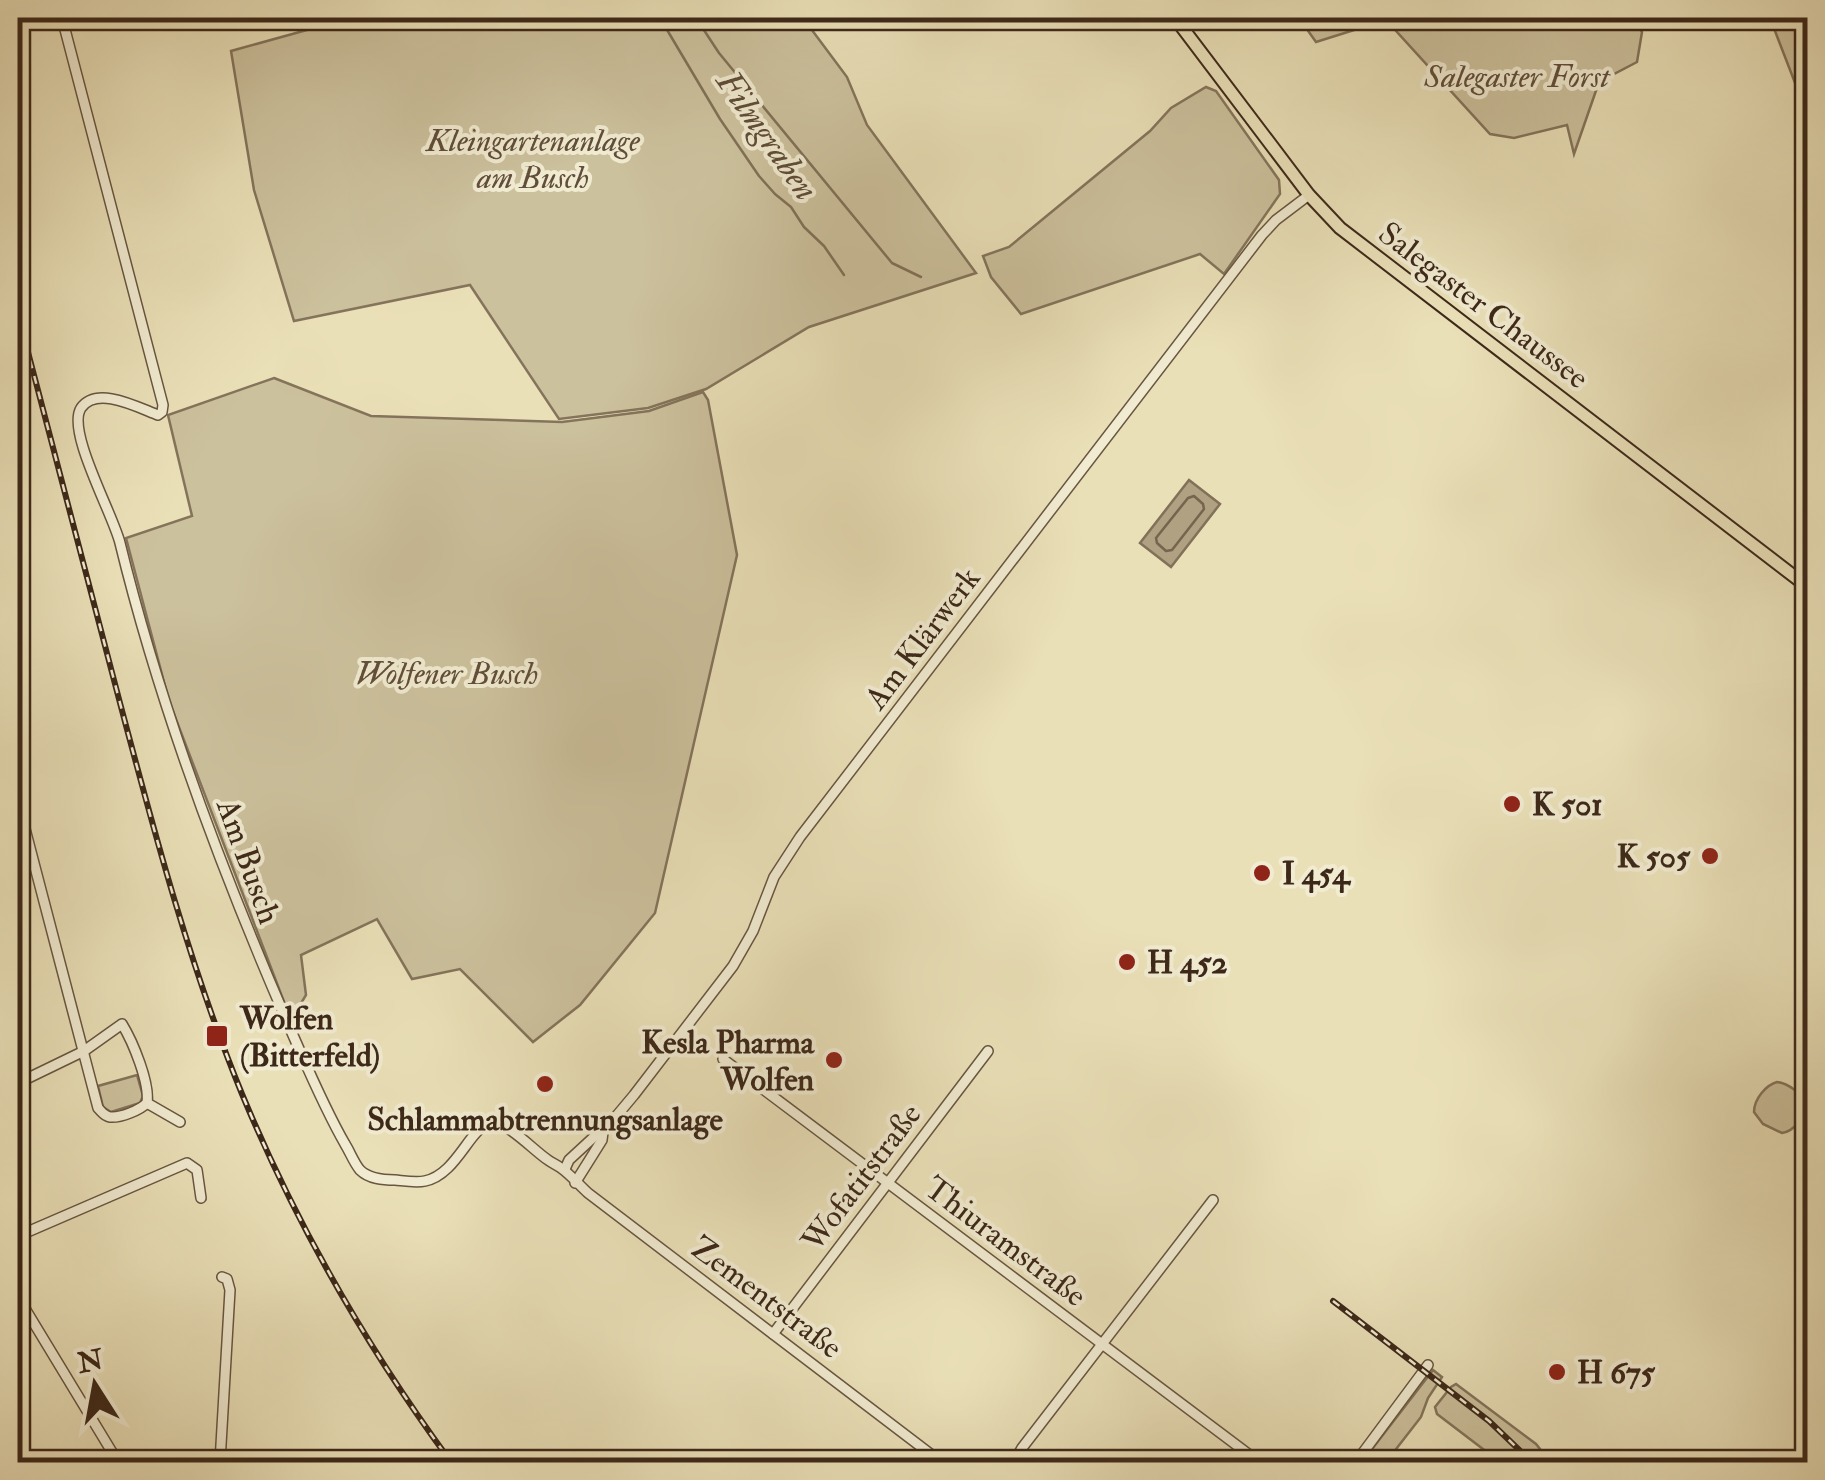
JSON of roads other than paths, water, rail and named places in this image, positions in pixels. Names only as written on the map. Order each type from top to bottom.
[{"type":"main road","name":"Salegaster Chaussee","points":[[1175,18],[1330,219],[1808,587]]},
{"type":"street","name":"Am Busch","points":[[62,18],[163,400],[162,412],[156,414],[120,399],[91,400],[77,417],[78,438],[118,534],[135,603],[184,755],[250,936],[326,1112],[358,1168],[380,1179],[417,1182],[436,1177],[452,1166],[482,1128],[492,1124],[506,1127],[565,1170]]},
{"type":"street","name":"Am Klärwerk","points":[[575,1182],[604,1132],[739,958],[774,877],[800,837],[1262,236],[1308,195]]},
{"type":"street","points":[[18,802],[84,1051],[98,1108],[113,1117],[141,1109],[149,1096],[122,1024],[84,1051],[18,1083]]},
{"type":"street","name":"Wofatitstraße","points":[[774,1334],[988,1051]]},
{"type":"street","name":"Thiuramstraße","points":[[723,1059],[1259,1462]]},
{"type":"street","points":[[148,1103],[180,1122]]},
{"type":"street","name":"Am Klärwerk","points":[[565,1170],[569,1160],[604,1132]]},
{"type":"street","points":[[18,1236],[181,1164],[194,1166],[201,1198]]},
{"type":"street","name":"Zementstraße","points":[[565,1170],[575,1182],[941,1462]]},
{"type":"street","points":[[1014,1462],[1213,1200]]},
{"type":"street","points":[[220,1462],[230,1290],[222,1277]]},
{"type":"street","points":[[18,1297],[116,1462]]},
{"type":"street","points":[[1356,1462],[1427,1367]]},
{"type":"water","points":[[1189,480],[1220,504],[1171,567],[1140,543]]},
{"type":"waterway","name":"Filmgraben","points":[[660,18],[759,176],[791,207],[844,275]]},
{"type":"waterway","points":[[696,18],[719,53],[892,263],[921,277]]},
{"type":"railway","points":[[18,314],[160,851],[223,1046],[263,1143],[310,1238],[391,1375],[451,1462]]},
{"type":"railway","points":[[1333,1301],[1489,1421],[1532,1462]]},
{"type":"place","name":"K 501","points":[[1512,804]]},
{"type":"place","name":"K 505","points":[[1710,856]]},
{"type":"place","name":"I 454","points":[[1262,873]]},
{"type":"place","name":"H 452","points":[[1127,962]]},
{"type":"place","name":"Wolfen (Bitterfeld)","points":[[217,1036]]},
{"type":"place","name":"Kesla Pharma Wolfen","points":[[834,1060]]},
{"type":"place","name":"Schlammabtrennungsanlage","points":[[545,1084]]},
{"type":"place","name":"H 675","points":[[1557,1372]]},
{"type":"park label","name":"Salegaster Forst","points":[[1517,76]]},
{"type":"park label","name":"Kleingartenanlage am Busch","points":[[533,158]]},
{"type":"park label","name":"Wolfener Busch","points":[[447,673]]}]
